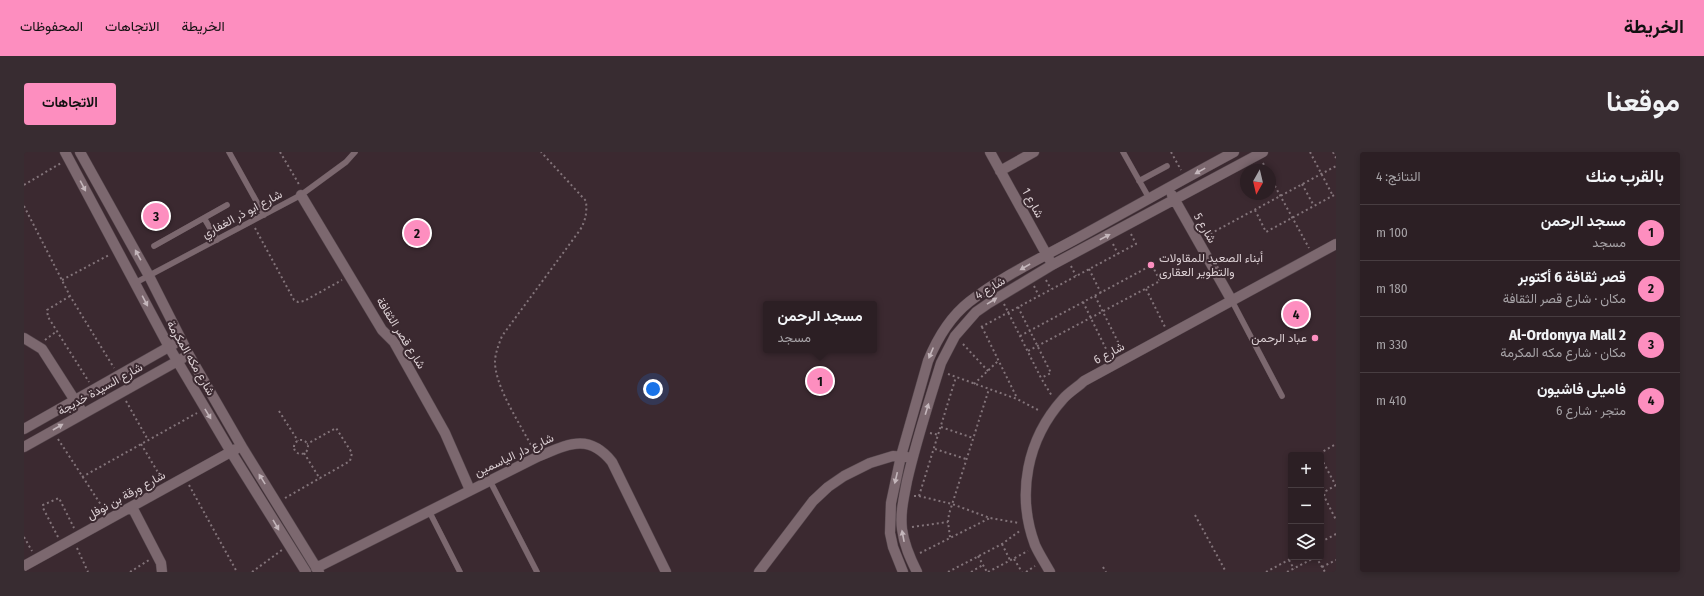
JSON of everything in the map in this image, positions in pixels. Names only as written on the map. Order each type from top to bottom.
[{"type":"street","name":"شارع مكه المكرمة","points":[[80,152],[149,276],[181,340],[242,447],[317,570]]},
{"type":"street","name":"شارع 1","points":[[990,152],[1052,266]]},
{"type":"street","points":[[1000,171],[1034,152]]},
{"type":"street","name":"شارع 4","points":[[902,572],[893,547],[890,518],[892,496],[901,456],[928,361],[940,335],[949,323],[969,302],[1046,255],[1234,152]]},
{"type":"street","name":"شارع 4","points":[[917,572],[904,544],[901,528],[901,513],[912,458],[941,363],[955,336],[976,312],[1000,296],[1052,266],[1263,152]]},
{"type":"street","name":"شارع مكه المكرمة","points":[[66,155],[177,361],[231,452],[306,572]]},
{"type":"street","name":"شارع 5","points":[[1168,188],[1232,301]]},
{"type":"street","name":"شارع قصر الثقافة","points":[[302,194],[382,330],[394,342],[410,370],[445,433],[470,490]]},
{"type":"street","name":"شارع 6","points":[[1050,572],[1036,547],[1028,525],[1025,496],[1027,469],[1035,443],[1047,419],[1064,398],[1084,381],[1336,244]]},
{"type":"street","points":[[24,338],[42,349],[83,413]]},
{"type":"street","name":"شارع السيدة خديجة","points":[[24,429],[181,340]]},
{"type":"street","name":"شارع السيدة خديجة","points":[[24,447],[189,354]]},
{"type":"street","name":"شارع دار الياسمين","points":[[317,570],[429,511],[537,457],[573,443],[584,443],[595,446],[605,453],[612,462],[666,572]]},
{"type":"street","name":"شارع ورقة بن نوفل","points":[[24,566],[242,447]]},
{"type":"street","points":[[759,572],[813,502],[828,487],[844,476],[870,463],[901,456],[912,458]]},
{"type":"street","points":[[132,506],[161,563],[162,572]]},
{"type":"lane","points":[[229,152],[264,215]]},
{"type":"lane","points":[[1123,152],[1149,198]]},
{"type":"lane","name":"شارع ابو ذر الغفاري","points":[[135,283],[302,194],[356,153]]},
{"type":"lane","points":[[1139,181],[1167,166]]},
{"type":"lane","points":[[154,246],[227,205]]},
{"type":"lane","points":[[204,218],[217,240]]},
{"type":"lane","points":[[1232,301],[1282,396]]},
{"type":"lane","points":[[490,480],[537,572]]},
{"type":"lane","points":[[429,511],[460,572]]},
{"type":"path","points":[[280,152],[302,194]]},
{"type":"path","points":[[537,457],[499,384],[496,366],[497,348],[502,336],[580,230],[586,216],[587,209],[586,201],[541,152]]},
{"type":"path","points":[[1171,152],[1186,178]]},
{"type":"path","points":[[1310,152],[1333,196]]},
{"type":"path","points":[[1333,152],[1336,158]]},
{"type":"path","points":[[24,184],[66,155]]},
{"type":"path","points":[[1198,240],[1336,166]]},
{"type":"path","points":[[1302,184],[1314,206]]},
{"type":"path","points":[[1276,188],[1313,256]]},
{"type":"path","points":[[1255,210],[1266,232],[1336,194]]},
{"type":"path","points":[[24,206],[70,296],[119,375]]},
{"type":"path","points":[[252,222],[294,300],[298,302],[304,301],[350,276]]},
{"type":"path","points":[[1017,399],[982,326],[1136,244],[1126,226]]},
{"type":"path","points":[[62,280],[118,250]]},
{"type":"path","points":[[1020,336],[1152,265],[1160,281],[1028,351]]},
{"type":"path","points":[[1089,269],[1101,292]]},
{"type":"path","points":[[1146,289],[1169,335]]},
{"type":"path","points":[[70,296],[47,310],[48,317],[93,390]]},
{"type":"path","points":[[1000,296],[1051,395],[1058,399],[1064,398]]},
{"type":"path","points":[[1095,296],[1126,358]]},
{"type":"path","points":[[1083,302],[1114,365]]},
{"type":"path","points":[[1018,307],[1051,373],[1041,378]]},
{"type":"path","points":[[38,346],[57,331]]},
{"type":"path","points":[[955,336],[988,371]]},
{"type":"path","points":[[974,384],[998,361]]},
{"type":"path","points":[[941,363],[945,371],[956,377],[1017,399],[1040,410],[1047,419]]},
{"type":"path","points":[[919,496],[935,449],[956,377]]},
{"type":"path","points":[[950,537],[948,522],[952,504],[989,389]]},
{"type":"path","points":[[120,392],[148,440]]},
{"type":"path","points":[[82,477],[205,408]]},
{"type":"path","points":[[279,411],[298,441]]},
{"type":"path","points":[[941,427],[974,438]]},
{"type":"path","points":[[277,504],[350,461],[352,453],[336,428],[307,444]]},
{"type":"path","points":[[52,430],[110,519]]},
{"type":"path","points":[[304,452],[299,453],[295,450],[294,445],[298,441],[303,440],[307,444]]},
{"type":"path","points":[[141,444],[168,487]]},
{"type":"path","points":[[304,452],[307,449],[307,444]]},
{"type":"path","points":[[1322,452],[1336,444]]},
{"type":"path","points":[[935,449],[967,459]]},
{"type":"path","points":[[304,452],[320,479]]},
{"type":"path","points":[[1324,462],[1336,485],[1326,491],[1324,496],[1336,520]]},
{"type":"path","points":[[185,477],[237,572]]},
{"type":"path","points":[[904,497],[919,496],[952,504],[990,518],[1028,525]]},
{"type":"path","points":[[62,545],[43,508],[44,505],[59,498],[76,538],[88,572]]},
{"type":"path","points":[[1196,515],[1226,572]]},
{"type":"path","points":[[910,559],[950,537],[990,518]]},
{"type":"path","points":[[901,528],[948,522]]},
{"type":"path","points":[[948,572],[1002,544],[1028,525]]},
{"type":"path","points":[[1324,540],[1336,534]]},
{"type":"path","points":[[24,537],[37,559]]},
{"type":"path","points":[[1002,544],[1010,560]]},
{"type":"path","points":[[252,572],[288,545]]},
{"type":"path","points":[[978,556],[987,572],[1036,547]]},
{"type":"path","points":[[130,572],[157,556]]},
{"type":"path","points":[[1014,559],[1022,572]]},
{"type":"path","points":[[1266,572],[1289,560],[1294,569]]},
{"type":"path","points":[[1287,572],[1310,560]]},
{"type":"path","points":[[1318,560],[1325,572]]},
{"type":"path","points":[[1322,567],[1336,560]]},
{"type":"path","points":[[971,572],[983,565]]},
{"type":"path","points":[[1103,567],[1106,572]]},
{"type":"place","name":"Al-Ordonyya Mall 2","points":[[156,216]]},
{"type":"place","name":"قصر ثقافة 6 أكتوبر","points":[[417,233]]},
{"type":"place","name":"أبناء الصعيد للمقاولات والتطوير العقارى","points":[[1151,265]]},
{"type":"place","name":"فاميلى فاشيون","points":[[1296,314]]},
{"type":"place","name":"عباد الرحمن","points":[[1315,338]]},
{"type":"place","name":"مسجد الرحمن","points":[[820,381]]}]
